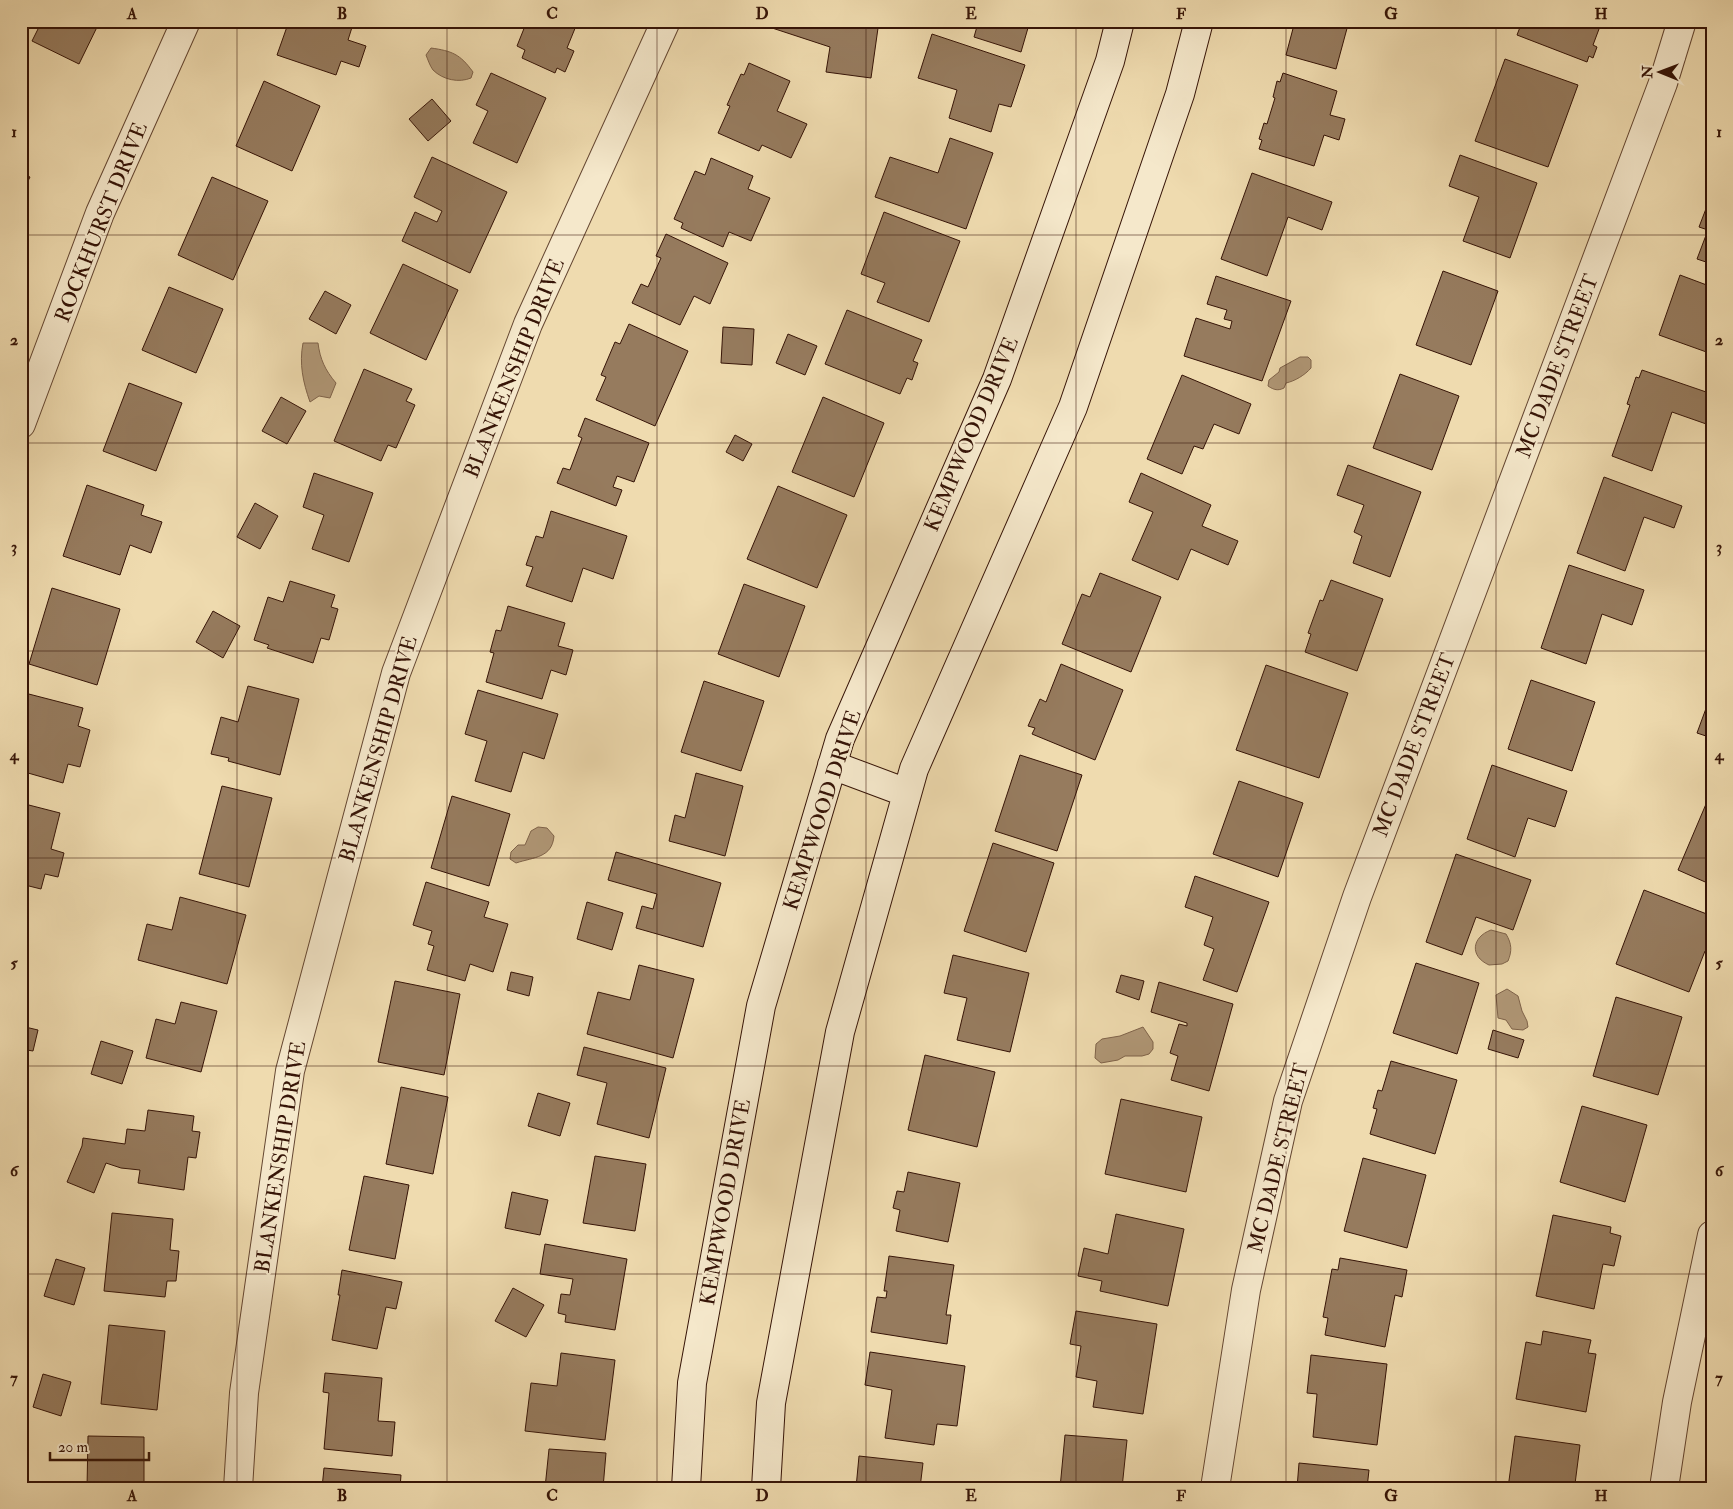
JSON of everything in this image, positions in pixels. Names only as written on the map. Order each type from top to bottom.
[{"type":"street","name":"ROCKHURST DRIVE","points":[[21,424],[100,213],[186,21]]},
{"type":"street","name":"BLANKENSHIP DRIVE","points":[[238,1488],[244,1393],[290,1071],[396,674],[528,324],[666,21]]},
{"type":"street","name":"KEMPWOOD DRIVE","points":[[686,1488],[692,1383],[761,1006],[832,766],[840,739],[997,379],[1110,61],[1120,21]]},
{"type":"street","points":[[766,1488],[771,1403],[840,1032],[906,793],[914,769],[1073,407],[1180,94],[1199,21]]},
{"type":"street","name":"MC DADE STREET","points":[[1215,1488],[1246,1290],[1288,1101],[1357,897],[1663,83],[1682,21]]},
{"type":"street","points":[[832,766],[906,793]]},
{"type":"street","points":[[1664,1488],[1677,1402],[1712,1235]]},
{"type":"shaded area","points":[[431,48],[445,50],[460,57],[473,72],[471,78],[451,80],[437,73],[432,68],[426,55]]},
{"type":"shaded area","points":[[303,343],[318,343],[324,364],[336,383],[330,398],[319,396],[310,402],[302,373]]},
{"type":"shaded area","points":[[1300,357],[1308,357],[1311,360],[1309,371],[1286,383],[1282,389],[1276,390],[1268,386],[1269,380],[1279,372],[1280,368]]},
{"type":"shaded area","points":[[538,827],[547,828],[554,836],[550,849],[541,856],[516,863],[510,859],[511,852],[518,845],[525,845],[531,831]]},
{"type":"shaded area","points":[[1491,930],[1506,934],[1509,941],[1511,951],[1508,961],[1502,964],[1489,965],[1478,957],[1476,952],[1475,947],[1480,937]]},
{"type":"shaded area","points":[[1507,989],[1518,996],[1528,1027],[1523,1030],[1512,1029],[1506,1020],[1498,1018],[1496,995]]},
{"type":"shaded area","points":[[1143,1027],[1153,1042],[1153,1049],[1149,1054],[1125,1056],[1118,1060],[1101,1063],[1095,1058],[1096,1044],[1102,1039],[1120,1036]]},
{"type":"building","points":[[42,21],[100,21],[79,64],[32,41]]},
{"type":"building","points":[[289,21],[354,21],[348,40],[366,46],[359,67],[341,61],[336,75],[277,55]]},
{"type":"building","points":[[527,21],[537,24],[538,21],[578,21],[567,48],[574,51],[565,72],[557,68],[555,73],[522,58],[525,50],[517,46]]},
{"type":"building","points":[[764,21],[879,21],[871,78],[826,72],[830,47],[763,25]]},
{"type":"building","points":[[971,21],[1030,21],[1021,52],[974,37],[978,23]]},
{"type":"building","points":[[1295,21],[1349,21],[1336,69],[1286,55]]},
{"type":"building","points":[[1531,21],[1602,21],[1593,45],[1597,47],[1593,58],[1589,56],[1587,62],[1517,35],[1522,22],[1532,26],[1534,22]]},
{"type":"building","points":[[932,34],[1025,65],[1011,107],[999,104],[991,132],[949,118],[957,90],[918,78]]},
{"type":"building","points":[[1505,59],[1578,85],[1548,167],[1475,141]]},
{"type":"building","points":[[749,63],[790,81],[777,111],[807,124],[791,158],[762,145],[759,151],[718,133],[730,106],[727,105],[741,74],[744,75]]},
{"type":"building","points":[[491,73],[546,98],[517,163],[473,143],[488,111],[476,105]]},
{"type":"building","points":[[1283,73],[1337,91],[1330,115],[1345,119],[1339,140],[1324,135],[1314,166],[1259,149],[1262,140],[1259,139],[1264,123],[1267,124],[1275,98],[1273,97],[1277,81],[1280,82]]},
{"type":"building","points":[[264,81],[320,106],[292,171],[236,146]]},
{"type":"building","points":[[432,99],[451,121],[428,141],[409,119]]},
{"type":"building","points":[[950,138],[993,153],[966,229],[875,197],[890,157],[938,173]]},
{"type":"building","points":[[1460,155],[1537,183],[1510,258],[1463,241],[1479,197],[1449,186]]},
{"type":"building","points":[[432,157],[507,192],[470,273],[402,241],[415,212],[437,222],[442,211],[414,197]]},
{"type":"building","points":[[711,158],[753,176],[748,189],[770,198],[751,241],[729,232],[723,247],[681,228],[683,223],[674,219],[695,171],[705,175]]},
{"type":"building","points":[[21,173],[30,177],[21,195]]},
{"type":"building","points":[[1252,173],[1332,202],[1322,230],[1288,217],[1267,276],[1221,259]]},
{"type":"building","points":[[212,177],[268,201],[233,280],[178,255]]},
{"type":"building","points":[[1712,193],[1712,264],[1697,259],[1708,230],[1699,227]]},
{"type":"building","points":[[884,212],[960,241],[929,322],[877,302],[885,283],[861,274]]},
{"type":"building","points":[[666,234],[728,263],[710,304],[694,296],[680,325],[632,303],[641,284],[648,287],[661,258],[656,256]]},
{"type":"building","points":[[403,264],[458,290],[426,360],[370,333]]},
{"type":"building","points":[[1443,271],[1498,291],[1471,365],[1416,345]]},
{"type":"building","points":[[1680,275],[1712,287],[1712,354],[1659,335]]},
{"type":"building","points":[[1216,276],[1291,301],[1262,381],[1184,356],[1196,318],[1230,329],[1232,321],[1224,319],[1227,310],[1207,304]]},
{"type":"building","points":[[169,287],[223,309],[196,373],[142,350]]},
{"type":"building","points":[[325,291],[351,305],[336,334],[309,319]]},
{"type":"building","points":[[847,310],[922,340],[913,361],[918,363],[912,380],[907,378],[900,394],[825,364]]},
{"type":"building","points":[[629,324],[688,351],[655,426],[596,400],[606,377],[601,375],[615,342],[620,344]]},
{"type":"building","points":[[723,327],[754,329],[752,365],[721,363]]},
{"type":"building","points":[[788,334],[817,346],[805,375],[776,363]]},
{"type":"building","points":[[364,369],[412,389],[406,401],[415,405],[396,448],[388,445],[381,461],[334,441]]},
{"type":"building","points":[[1642,370],[1712,394],[1712,426],[1672,412],[1652,471],[1612,456],[1630,405],[1627,404],[1636,377],[1639,378]]},
{"type":"building","points":[[1400,374],[1459,396],[1432,470],[1373,448]]},
{"type":"building","points":[[1182,375],[1251,404],[1239,434],[1214,424],[1203,449],[1194,446],[1182,474],[1147,459]]},
{"type":"building","points":[[129,383],[182,403],[156,471],[103,451]]},
{"type":"building","points":[[281,397],[306,411],[287,444],[262,431]]},
{"type":"building","points":[[823,397],[884,423],[854,497],[792,472]]},
{"type":"building","points":[[585,418],[649,443],[634,482],[617,476],[613,487],[622,490],[616,506],[557,483],[563,468],[570,470],[582,438],[578,436]]},
{"type":"building","points":[[735,435],[752,444],[743,461],[726,452]]},
{"type":"building","points":[[1348,465],[1421,492],[1390,577],[1353,563],[1362,536],[1354,532],[1364,505],[1337,495]]},
{"type":"building","points":[[314,473],[373,493],[349,562],[312,549],[324,515],[303,507]]},
{"type":"building","points":[[1141,473],[1211,505],[1202,526],[1238,541],[1228,565],[1191,549],[1178,580],[1132,560],[1153,512],[1129,502]]},
{"type":"building","points":[[1604,477],[1682,506],[1674,528],[1644,517],[1625,571],[1577,553]]},
{"type":"building","points":[[87,485],[144,505],[141,515],[162,522],[151,553],[130,545],[120,575],[63,556]]},
{"type":"building","points":[[778,486],[847,515],[817,588],[747,559]]},
{"type":"building","points":[[255,503],[278,516],[260,549],[237,537]]},
{"type":"building","points":[[551,511],[627,536],[613,579],[583,568],[572,602],[526,586],[533,567],[526,565],[536,536],[543,538]]},
{"type":"building","points":[[1569,565],[1644,590],[1632,625],[1602,614],[1586,664],[1541,648]]},
{"type":"building","points":[[1100,573],[1161,597],[1131,672],[1062,644],[1082,594],[1090,597]]},
{"type":"building","points":[[1331,580],[1383,599],[1357,671],[1305,652],[1311,634],[1308,633],[1320,600],[1323,601]]},
{"type":"building","points":[[290,581],[335,595],[331,607],[338,609],[329,640],[321,638],[313,663],[267,648],[269,645],[254,640],[268,597],[283,602]]},
{"type":"building","points":[[744,584],[805,606],[779,677],[718,654]]},
{"type":"building","points":[[52,588],[120,609],[97,685],[29,664]]},
{"type":"building","points":[[508,606],[565,623],[558,646],[573,650],[566,675],[551,670],[542,699],[486,682],[494,653],[490,652],[496,630],[501,631]]},
{"type":"building","points":[[213,611],[240,626],[223,658],[196,642]]},
{"type":"building","points":[[1061,664],[1123,690],[1095,760],[1032,734],[1035,728],[1028,726],[1040,699],[1046,702]]},
{"type":"building","points":[[1266,665],[1348,693],[1319,778],[1236,750]]},
{"type":"building","points":[[1531,680],[1595,702],[1572,771],[1508,749]]},
{"type":"building","points":[[704,681],[764,701],[741,771],[681,752]]},
{"type":"building","points":[[248,686],[299,699],[280,775],[228,761],[229,758],[211,754],[221,717],[238,722]]},
{"type":"building","points":[[478,690],[558,714],[544,759],[523,752],[511,792],[475,781],[487,741],[465,734]]},
{"type":"building","points":[[21,692],[83,708],[78,726],[90,730],[80,767],[68,764],[63,783],[21,771]]},
{"type":"building","points":[[1708,703],[1712,705],[1712,738],[1697,733]]},
{"type":"building","points":[[1020,755],[1082,775],[1057,851],[995,831]]},
{"type":"building","points":[[1492,765],[1567,791],[1555,827],[1528,818],[1515,857],[1467,839]]},
{"type":"building","points":[[696,773],[743,786],[725,856],[669,841],[675,815],[685,818]]},
{"type":"building","points":[[1239,781],[1303,803],[1278,877],[1213,854]]},
{"type":"building","points":[[222,786],[272,798],[249,887],[199,874]]},
{"type":"building","points":[[452,796],[510,814],[489,886],[431,868]]},
{"type":"building","points":[[1709,797],[1712,798],[1712,885],[1678,870]]},
{"type":"building","points":[[21,803],[60,813],[51,849],[64,853],[58,877],[45,874],[41,889],[21,884]]},
{"type":"building","points":[[993,843],[1054,863],[1026,952],[964,931]]},
{"type":"building","points":[[616,852],[721,883],[703,947],[636,928],[642,906],[653,909],[657,894],[608,880]]},
{"type":"building","points":[[1456,854],[1531,880],[1513,930],[1476,917],[1462,955],[1426,942]]},
{"type":"building","points":[[1195,876],[1269,902],[1237,992],[1203,980],[1214,949],[1204,945],[1213,917],[1185,907]]},
{"type":"building","points":[[426,882],[489,902],[484,917],[508,924],[493,972],[470,964],[465,981],[427,970],[434,946],[428,944],[432,931],[413,925]]},
{"type":"building","points":[[1644,890],[1712,916],[1712,953],[1705,951],[1689,992],[1616,964]]},
{"type":"building","points":[[180,897],[246,915],[227,984],[138,960],[147,924],[172,930]]},
{"type":"building","points":[[587,902],[623,913],[612,950],[577,939]]},
{"type":"building","points":[[21,914],[28,916],[21,940]]},
{"type":"building","points":[[953,955],[1029,973],[1010,1052],[957,1040],[967,998],[944,993]]},
{"type":"building","points":[[1416,963],[1479,983],[1457,1054],[1393,1033]]},
{"type":"building","points":[[639,965],[694,979],[673,1058],[587,1034],[598,992],[630,1000]]},
{"type":"building","points":[[511,972],[533,977],[529,996],[507,990]]},
{"type":"building","points":[[1121,975],[1144,981],[1139,1000],[1116,992]]},
{"type":"building","points":[[395,981],[460,994],[444,1075],[378,1062]]},
{"type":"building","points":[[1159,982],[1233,1004],[1209,1091],[1171,1080],[1178,1056],[1170,1053],[1179,1024],[1187,1026],[1187,1023],[1151,1012]]},
{"type":"building","points":[[1616,997],[1682,1017],[1658,1095],[1593,1076]]},
{"type":"building","points":[[181,1002],[217,1011],[201,1072],[146,1058],[156,1019],[175,1024]]},
{"type":"building","points":[[21,1026],[38,1030],[33,1051],[21,1049]]},
{"type":"building","points":[[1493,1030],[1524,1040],[1518,1058],[1488,1049]]},
{"type":"building","points":[[101,1041],[133,1051],[122,1084],[91,1074]]},
{"type":"building","points":[[584,1047],[666,1068],[649,1138],[597,1124],[607,1083],[577,1075]]},
{"type":"building","points":[[925,1055],[995,1072],[977,1147],[908,1130]]},
{"type":"building","points":[[1391,1061],[1457,1080],[1435,1154],[1370,1134],[1377,1109],[1373,1108],[1378,1090],[1382,1091]]},
{"type":"building","points":[[401,1087],[448,1097],[433,1174],[386,1164]]},
{"type":"building","points":[[538,1093],[570,1103],[560,1136],[528,1126]]},
{"type":"building","points":[[1121,1099],[1202,1117],[1186,1192],[1105,1174]]},
{"type":"building","points":[[1582,1106],[1647,1125],[1625,1202],[1560,1182]]},
{"type":"building","points":[[148,1110],[194,1116],[192,1131],[200,1132],[196,1158],[188,1157],[184,1190],[138,1183],[140,1170],[121,1168],[106,1163],[94,1193],[67,1182],[82,1146],[83,1138],[125,1144],[127,1129],[145,1131]]},
{"type":"building","points":[[595,1156],[646,1164],[635,1231],[583,1223]]},
{"type":"building","points":[[1363,1158],[1426,1175],[1407,1248],[1344,1231]]},
{"type":"building","points":[[908,1172],[960,1183],[948,1242],[896,1231],[900,1210],[893,1208],[897,1191],[904,1192]]},
{"type":"building","points":[[364,1176],[409,1185],[395,1259],[349,1250]]},
{"type":"building","points":[[512,1192],[548,1200],[540,1235],[505,1228]]},
{"type":"building","points":[[112,1213],[173,1219],[170,1250],[179,1251],[176,1281],[167,1281],[165,1297],[104,1291]]},
{"type":"building","points":[[1116,1214],[1184,1229],[1168,1306],[1100,1291],[1102,1281],[1078,1276],[1084,1248],[1108,1254]]},
{"type":"building","points":[[1553,1215],[1611,1227],[1610,1233],[1621,1236],[1614,1266],[1603,1264],[1594,1309],[1536,1296]]},
{"type":"building","points":[[545,1244],[627,1259],[615,1330],[565,1322],[566,1315],[558,1313],[561,1294],[570,1295],[573,1279],[540,1274]]},
{"type":"building","points":[[889,1256],[954,1265],[946,1315],[951,1315],[947,1344],[871,1332],[877,1297],[886,1298],[887,1291],[884,1291]]},
{"type":"building","points":[[1340,1258],[1407,1270],[1402,1297],[1395,1295],[1385,1347],[1325,1335],[1328,1318],[1323,1317],[1332,1269],[1338,1270]]},
{"type":"building","points":[[56,1259],[85,1268],[74,1305],[44,1296]]},
{"type":"building","points":[[342,1270],[402,1282],[396,1309],[386,1307],[377,1349],[332,1340],[340,1295],[338,1295]]},
{"type":"building","points":[[513,1288],[544,1305],[526,1337],[495,1321]]},
{"type":"building","points":[[1076,1311],[1157,1324],[1143,1414],[1093,1407],[1097,1381],[1076,1377],[1081,1346],[1070,1344]]},
{"type":"building","points":[[109,1325],[165,1331],[157,1410],[101,1404]]},
{"type":"building","points":[[1543,1331],[1591,1340],[1588,1353],[1596,1354],[1586,1412],[1516,1399],[1526,1342],[1541,1345]]},
{"type":"building","points":[[870,1352],[965,1366],[957,1426],[937,1424],[934,1445],[885,1438],[892,1390],[865,1385]]},
{"type":"building","points":[[561,1353],[615,1360],[605,1440],[525,1431],[531,1383],[557,1386]]},
{"type":"building","points":[[1311,1355],[1387,1364],[1377,1445],[1313,1437],[1317,1394],[1307,1393]]},
{"type":"building","points":[[325,1373],[382,1378],[378,1421],[395,1422],[392,1456],[324,1449],[329,1393],[323,1392]]},
{"type":"building","points":[[43,1374],[71,1382],[61,1416],[33,1407]]},
{"type":"building","points":[[1065,1435],[1127,1440],[1122,1488],[1060,1488]]},
{"type":"building","points":[[88,1436],[144,1437],[144,1488],[87,1488]]},
{"type":"building","points":[[1515,1436],[1580,1445],[1575,1484],[1565,1482],[1564,1488],[1508,1488]]},
{"type":"building","points":[[549,1449],[606,1453],[603,1488],[545,1488]]},
{"type":"building","points":[[859,1456],[923,1463],[920,1488],[856,1488]]},
{"type":"building","points":[[1299,1463],[1369,1470],[1367,1488],[1297,1488]]},
{"type":"building","points":[[324,1468],[401,1475],[400,1488],[322,1488]]}]
